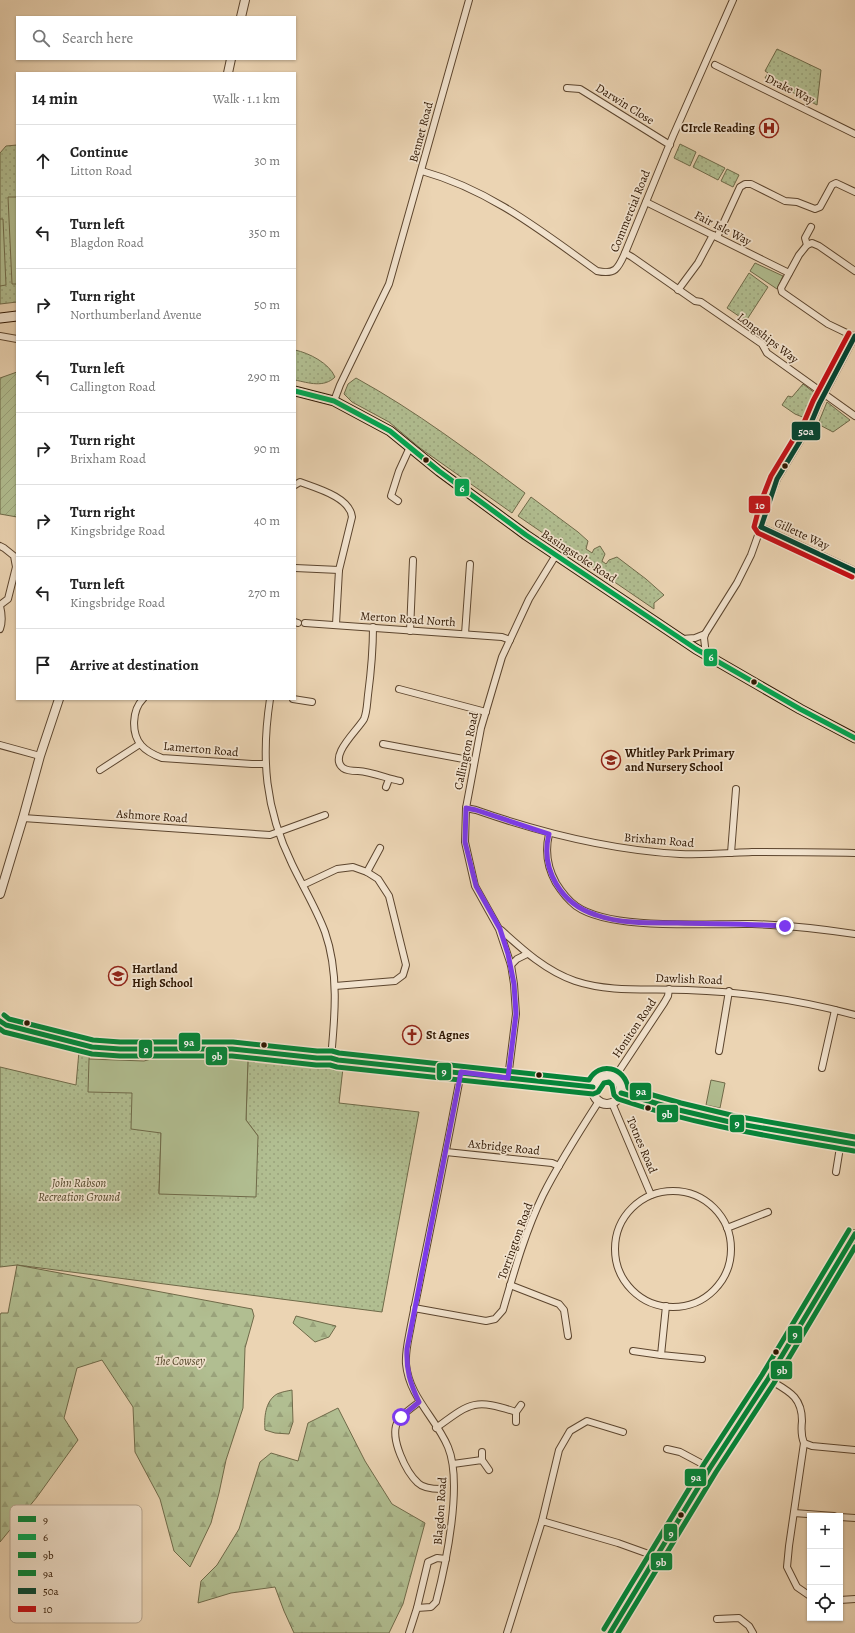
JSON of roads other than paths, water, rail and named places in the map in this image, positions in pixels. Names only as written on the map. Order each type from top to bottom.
[{"type":"main road","points":[[0,318],[16,316]]},
{"type":"main road","name":"Basingstoke Road","points":[[296,392],[334,401],[346,406],[390,431],[526,535],[706,655],[800,709],[855,738]]},
{"type":"street","points":[[241,16],[245,0]]},
{"type":"street","name":"Bennet Road","points":[[334,401],[340,385],[389,284],[469,0]]},
{"type":"street","name":"Commercial Road","points":[[422,171],[441,176],[467,186],[497,201],[541,230],[597,271],[606,273],[614,272],[620,266],[670,145],[733,0]]},
{"type":"street","points":[[228,72],[231,60]]},
{"type":"street","name":"Drake Way","points":[[715,65],[855,134]]},
{"type":"street","name":"Darwin Close","points":[[567,88],[580,89],[670,145]]},
{"type":"street","points":[[678,290],[715,236],[740,187],[745,184],[752,184],[785,201],[797,202],[810,209],[820,207],[832,185],[836,183],[855,192]]},
{"type":"street","name":"Fair Isle Way","points":[[646,202],[789,273]]},
{"type":"street","points":[[807,245],[805,238],[811,227]]},
{"type":"street","points":[[706,655],[705,634],[737,583],[751,554],[762,527],[767,506],[777,479],[811,423],[819,404],[853,345],[855,336],[828,324],[782,292],[782,284],[803,248],[812,243],[819,246],[855,271]]},
{"type":"street","name":"Longships Way","points":[[625,254],[632,257],[695,301],[701,302],[762,344],[767,353],[855,416]]},
{"type":"street","points":[[0,336],[16,339]]},
{"type":"street","points":[[398,501],[391,496],[399,471],[410,447]]},
{"type":"street","points":[[296,484],[300,482],[324,490],[347,504],[352,517],[339,570],[336,624]]},
{"type":"street","name":"Gillette Way","points":[[762,527],[855,571]]},
{"type":"street","points":[[0,546],[14,556],[16,567],[8,599],[0,605],[2,614],[0,629]]},
{"type":"street","name":"Callington Road","points":[[508,1078],[516,1014],[514,984],[511,965],[500,929],[476,886],[465,842],[466,808],[474,761],[495,678],[528,599],[556,555]]},
{"type":"street","points":[[410,631],[413,560]]},
{"type":"street","points":[[465,634],[470,564]]},
{"type":"street","points":[[296,568],[339,570]]},
{"type":"street","name":"Merton Road North","points":[[299,623],[336,624],[410,631],[465,634],[510,640]]},
{"type":"street","points":[[373,627],[373,660],[366,712],[360,725],[349,741],[341,748],[338,755],[339,762],[343,768],[400,781]]},
{"type":"street","points":[[682,639],[695,638],[705,634]]},
{"type":"street","points":[[399,689],[486,712]]},
{"type":"street","points":[[296,699],[312,702]]},
{"type":"street","points":[[0,894],[40,756],[59,700]]},
{"type":"street","points":[[100,770],[140,744],[134,728],[135,713],[142,700]]},
{"type":"street","points":[[270,700],[265,728],[265,764],[268,797],[278,832],[292,864],[312,901],[325,933],[335,986],[335,1020],[331,1058]]},
{"type":"street","name":"Lamerton Road","points":[[140,744],[150,753],[162,758],[265,764]]},
{"type":"street","points":[[383,744],[474,761]]},
{"type":"street","points":[[0,745],[40,756]]},
{"type":"street","points":[[386,787],[389,778]]},
{"type":"street","points":[[731,853],[736,789]]},
{"type":"street","name":"Brixham Road","points":[[466,808],[549,834],[587,843],[632,850],[680,854],[799,851],[855,853]]},
{"type":"street","name":"Ashmore Road","points":[[23,818],[270,835],[325,815]]},
{"type":"street","points":[[549,834],[546,847],[550,873],[561,891],[576,906],[595,915],[621,920],[653,923],[765,924],[855,934]]},
{"type":"street","points":[[367,872],[380,848]]},
{"type":"street","points":[[303,885],[336,868],[353,867],[367,872],[378,879],[389,896],[406,965],[403,975],[395,981],[335,986]]},
{"type":"street","name":"Dawlish Road","points":[[500,929],[527,954],[547,968],[575,981],[606,988],[630,990],[669,989],[729,991],[753,994],[855,1015]]},
{"type":"street","points":[[511,965],[517,959],[527,954]]},
{"type":"street","name":"Honiton Road","points":[[615,1077],[664,1003],[668,996],[669,989]]},
{"type":"street","points":[[719,1051],[729,991]]},
{"type":"street","points":[[822,1068],[835,1010]]},
{"type":"street","points":[[2,1023],[92,1048],[232,1049],[461,1072],[593,1088]]},
{"type":"street","name":"Blagdon Road","points":[[417,1608],[431,1608],[436,1602],[446,1559],[454,1489],[453,1464],[448,1446],[419,1402],[411,1385],[406,1364],[407,1349],[461,1072]]},
{"type":"street","points":[[610,1076],[615,1077],[620,1084],[621,1093],[619,1098],[612,1103],[605,1104],[599,1101],[594,1095],[593,1088],[595,1083],[601,1077],[610,1076]]},
{"type":"street","points":[[621,1093],[679,1110],[734,1123],[855,1144]]},
{"type":"street","name":"Torrington Road","points":[[414,1308],[486,1320],[495,1319],[503,1310],[528,1231],[543,1196],[559,1166],[599,1101]]},
{"type":"street","name":"Totnes Road","points":[[612,1103],[651,1195]]},
{"type":"street","points":[[836,1172],[841,1141]]},
{"type":"street","name":"Axbridge Road","points":[[446,1152],[552,1163],[559,1166]]},
{"type":"street","points":[[666,1191],[681,1191],[696,1196],[708,1204],[720,1216],[727,1228],[731,1247],[725,1275],[718,1285],[707,1295],[697,1301],[683,1306],[666,1306],[649,1302],[633,1291],[622,1276],[616,1258],[615,1239],[621,1223],[633,1206],[651,1195],[666,1191]]},
{"type":"street","points":[[727,1228],[768,1212]]},
{"type":"street","points":[[610,1633],[710,1468],[768,1379],[855,1234]]},
{"type":"street","points":[[510,1286],[559,1304],[564,1310],[568,1336]]},
{"type":"street","points":[[661,1355],[666,1306]]},
{"type":"street","points":[[633,1351],[702,1359]]},
{"type":"street","points":[[768,1379],[789,1391],[798,1400],[802,1411],[801,1436],[804,1443],[787,1566],[796,1587],[807,1594]]},
{"type":"street","points":[[419,1402],[401,1417],[396,1425],[395,1436],[399,1450],[409,1471],[419,1484],[432,1489],[442,1489]]},
{"type":"street","points":[[436,1428],[463,1408],[477,1404],[494,1404],[516,1412]]},
{"type":"street","points":[[516,1422],[516,1412],[521,1405]]},
{"type":"street","points":[[507,1633],[542,1520],[559,1450],[570,1431],[587,1420],[623,1432]]},
{"type":"street","points":[[804,1443],[812,1446],[855,1450]]},
{"type":"street","points":[[667,1449],[680,1452],[710,1468]]},
{"type":"street","points":[[482,1452],[482,1460],[489,1470]]},
{"type":"street","points":[[453,1464],[482,1460]]},
{"type":"street","points":[[794,1513],[807,1514]]},
{"type":"street","points":[[843,1516],[855,1518]]},
{"type":"street","points":[[542,1520],[618,1543],[657,1557]]},
{"type":"street","name":"Blagdon Road","points":[[409,1633],[417,1608],[428,1562],[437,1558],[446,1559]]},
{"type":"street","points":[[843,1600],[855,1599]]},
{"type":"street","points":[[717,1619],[739,1618],[749,1626],[753,1633]]},
{"type":"place","name":"CIrcle Reading","points":[[769,128]]},
{"type":"place","name":"Whitley Park Primary and Nursery School","points":[[611,760]]},
{"type":"place","name":"Hartland High School","points":[[118,976]]},
{"type":"place","name":"St Agnes","points":[[412,1035]]},
{"type":"park label","name":"John Rabson Recreation Ground","points":[[79,1190]]},
{"type":"park label","name":"The Cowsey","points":[[180,1361]]}]
